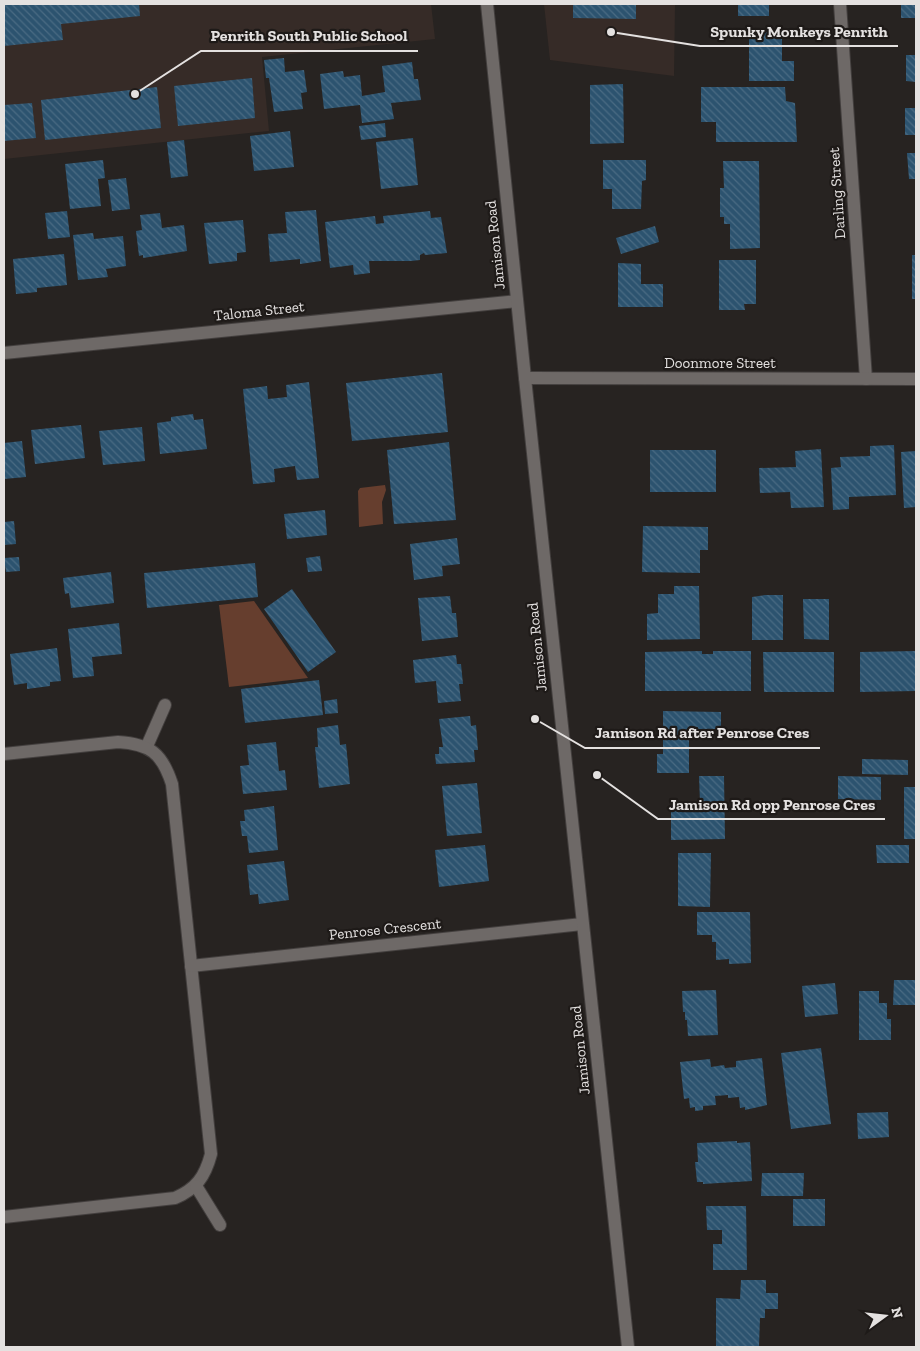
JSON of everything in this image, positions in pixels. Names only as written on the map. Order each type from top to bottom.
[{"type":"street","name":"Jamison Road","points":[[487,4],[582,924],[628,1347]]},
{"type":"street","name":"Darling Street","points":[[840,4],[866,379]]},
{"type":"street","name":"Taloma Street","points":[[4,353],[517,301]]},
{"type":"street","name":"Doonmore Street","points":[[525,378],[916,379]]},
{"type":"street","points":[[147,746],[165,705]]},
{"type":"street","points":[[4,754],[118,742],[147,746],[162,761],[172,784],[211,1140],[208,1165],[204,1176],[196,1186],[186,1193],[165,1200],[4,1216]]},
{"type":"street","name":"Penrose Crescent","points":[[191,966],[582,924]]},
{"type":"street","points":[[196,1186],[220,1225]]},
{"type":"shaded area","points":[[4,4],[431,4],[435,39],[262,57],[269,131],[4,159]]},
{"type":"shaded area","points":[[544,4],[675,4],[674,76],[550,60]]},
{"type":"shaded area","points":[[385,485],[386,490],[382,502],[383,524],[359,527],[358,491],[360,488]]},
{"type":"shaded area","points":[[254,601],[308,678],[229,687],[219,605]]},
{"type":"building","points":[[4,4],[139,4],[140,16],[61,24],[63,40],[4,46]]},
{"type":"building","points":[[573,4],[636,4],[636,19],[573,18]]},
{"type":"building","points":[[738,4],[769,4],[769,16],[738,16]]},
{"type":"building","points":[[901,4],[916,4],[916,18],[901,18]]},
{"type":"building","points":[[749,32],[782,32],[782,61],[794,61],[794,81],[749,81]]},
{"type":"building","points":[[906,55],[916,55],[916,82],[906,81]]},
{"type":"building","points":[[284,58],[285,72],[304,70],[307,92],[301,93],[303,109],[274,112],[269,78],[266,78],[264,60]]},
{"type":"building","points":[[412,62],[414,79],[418,79],[421,100],[391,103],[394,119],[362,123],[360,105],[324,109],[320,74],[343,71],[344,77],[360,75],[362,96],[385,92],[382,66]]},
{"type":"building","points":[[252,78],[255,118],[178,126],[174,86]]},
{"type":"building","points":[[623,84],[624,143],[590,144],[590,85]]},
{"type":"building","points":[[157,87],[161,128],[45,140],[41,100]]},
{"type":"building","points":[[701,87],[785,87],[786,101],[795,103],[797,142],[716,142],[716,122],[701,122]]},
{"type":"building","points":[[32,103],[36,138],[4,141],[4,105]]},
{"type":"building","points":[[905,108],[916,108],[916,135],[905,135]]},
{"type":"building","points":[[385,123],[386,137],[361,140],[359,126]]},
{"type":"building","points":[[290,131],[294,167],[254,171],[250,136]]},
{"type":"building","points":[[413,138],[418,185],[381,189],[376,142]]},
{"type":"building","points":[[184,140],[188,176],[171,178],[167,142]]},
{"type":"building","points":[[907,153],[916,153],[916,179],[909,179]]},
{"type":"building","points":[[103,160],[105,178],[98,179],[101,206],[70,209],[65,164]]},
{"type":"building","points":[[603,160],[646,160],[646,180],[642,181],[641,209],[612,209],[612,189],[603,189]]},
{"type":"building","points":[[723,161],[759,161],[760,248],[730,249],[730,224],[724,224],[724,217],[720,217],[720,188],[724,188]]},
{"type":"building","points":[[126,178],[130,209],[112,211],[108,180]]},
{"type":"building","points":[[316,210],[321,261],[300,264],[300,259],[270,262],[268,234],[287,233],[285,212]]},
{"type":"building","points":[[67,211],[70,237],[48,239],[45,213]]},
{"type":"building","points":[[430,211],[431,218],[441,217],[447,253],[425,255],[424,253],[420,255],[420,260],[411,261],[369,261],[370,273],[354,275],[353,265],[330,268],[325,222],[375,216],[376,224],[384,223],[383,216]]},
{"type":"building","points":[[160,213],[162,228],[184,225],[187,251],[143,258],[143,255],[139,256],[136,231],[142,230],[140,215]]},
{"type":"building","points":[[243,220],[246,252],[237,253],[237,261],[209,264],[204,223]]},
{"type":"building","points":[[655,226],[659,242],[621,254],[616,238]]},
{"type":"building","points":[[93,233],[94,239],[123,236],[126,266],[106,269],[108,277],[78,280],[73,235]]},
{"type":"building","points":[[64,254],[67,285],[37,288],[37,292],[16,294],[13,259]]},
{"type":"building","points":[[912,255],[916,255],[916,299],[912,299]]},
{"type":"building","points":[[719,260],[756,260],[756,304],[744,304],[745,310],[719,310]]},
{"type":"building","points":[[618,263],[641,264],[641,284],[663,284],[663,307],[618,307]]},
{"type":"building","points":[[442,373],[448,432],[352,441],[346,383]]},
{"type":"building","points":[[309,382],[319,478],[297,480],[295,466],[274,469],[275,482],[253,484],[243,389],[267,386],[268,399],[287,397],[286,385]]},
{"type":"building","points":[[193,414],[194,420],[203,419],[207,449],[160,454],[157,423],[171,421],[171,417]]},
{"type":"building","points":[[81,425],[85,458],[35,464],[31,430]]},
{"type":"building","points":[[142,427],[145,461],[103,465],[99,431]]},
{"type":"building","points":[[22,441],[26,477],[4,479],[4,443]]},
{"type":"building","points":[[449,442],[456,520],[394,524],[387,450]]},
{"type":"building","points":[[894,445],[896,495],[849,497],[849,509],[833,510],[831,468],[841,467],[840,457],[870,456],[870,446]]},
{"type":"building","points":[[821,449],[824,507],[791,508],[790,492],[760,493],[759,468],[796,467],[795,451]]},
{"type":"building","points":[[650,450],[716,450],[716,492],[650,492]]},
{"type":"building","points":[[916,451],[916,507],[904,508],[901,452]]},
{"type":"building","points":[[325,510],[327,535],[287,539],[284,514]]},
{"type":"building","points":[[14,521],[16,544],[4,545],[4,522]]},
{"type":"building","points":[[643,526],[708,527],[708,550],[700,550],[700,573],[642,572]]},
{"type":"building","points":[[457,538],[460,564],[442,566],[443,576],[414,580],[410,544]]},
{"type":"building","points":[[320,556],[322,571],[308,572],[306,558]]},
{"type":"building","points":[[19,557],[20,571],[6,572],[4,558]]},
{"type":"building","points":[[255,563],[258,597],[147,608],[144,573]]},
{"type":"building","points":[[111,572],[114,603],[71,608],[69,593],[65,594],[63,578]]},
{"type":"building","points":[[674,586],[699,586],[700,639],[647,640],[647,614],[658,613],[658,594],[674,594]]},
{"type":"building","points":[[292,589],[336,652],[308,672],[264,609]]},
{"type":"building","points":[[783,595],[783,640],[752,640],[752,597]]},
{"type":"building","points":[[450,596],[452,613],[456,613],[458,637],[422,641],[418,598]]},
{"type":"building","points":[[803,599],[829,599],[829,640],[804,639]]},
{"type":"building","points":[[119,623],[122,654],[92,657],[94,676],[73,678],[68,629]]},
{"type":"building","points":[[57,648],[61,681],[50,682],[50,686],[27,689],[27,683],[14,685],[10,654]]},
{"type":"building","points":[[702,651],[702,654],[713,654],[713,651],[751,651],[751,691],[645,691],[645,652]]},
{"type":"building","points":[[916,651],[916,691],[860,692],[860,652]]},
{"type":"building","points":[[763,652],[834,652],[834,692],[764,692]]},
{"type":"building","points":[[456,655],[457,664],[461,664],[463,684],[459,684],[461,701],[438,703],[436,681],[415,683],[413,660]]},
{"type":"building","points":[[319,680],[323,715],[245,723],[241,689]]},
{"type":"building","points":[[337,699],[338,713],[325,714],[324,701]]},
{"type":"building","points":[[663,711],[721,712],[721,729],[689,729],[689,773],[657,773],[657,754],[663,754]]},
{"type":"building","points":[[470,716],[471,726],[476,725],[478,750],[474,750],[475,762],[436,764],[435,754],[439,754],[439,747],[443,747],[439,719]]},
{"type":"building","points":[[338,725],[340,745],[346,744],[350,784],[319,788],[315,747],[318,747],[317,728]]},
{"type":"building","points":[[276,742],[279,771],[285,770],[287,790],[243,794],[240,766],[249,765],[247,745]]},
{"type":"building","points":[[862,759],[908,760],[908,775],[862,774]]},
{"type":"building","points":[[699,776],[724,776],[725,839],[671,840],[671,806],[687,804],[687,808],[690,808],[690,804],[700,803]]},
{"type":"building","points":[[838,776],[881,777],[881,800],[838,799]]},
{"type":"building","points":[[477,783],[482,833],[447,836],[442,786]]},
{"type":"building","points":[[904,787],[916,787],[916,839],[904,839]]},
{"type":"building","points":[[274,806],[278,850],[249,853],[247,836],[242,836],[240,821],[245,821],[244,810]]},
{"type":"building","points":[[485,845],[489,881],[439,887],[435,850]]},
{"type":"building","points":[[876,845],[909,845],[909,863],[877,863]]},
{"type":"building","points":[[678,853],[711,853],[710,907],[678,906]]},
{"type":"building","points":[[284,861],[289,900],[259,904],[258,894],[250,895],[247,865]]},
{"type":"building","points":[[697,912],[750,912],[751,963],[729,964],[729,959],[716,960],[716,942],[712,942],[712,935],[697,935]]},
{"type":"building","points":[[894,980],[916,980],[916,1005],[893,1005]]},
{"type":"building","points":[[835,983],[838,1014],[805,1017],[802,986]]},
{"type":"building","points":[[716,990],[718,1035],[688,1036],[687,1020],[685,1020],[685,1012],[683,1012],[682,991]]},
{"type":"building","points":[[859,991],[879,991],[879,1003],[887,1003],[887,1019],[891,1019],[891,1040],[859,1040]]},
{"type":"building","points":[[821,1048],[831,1124],[791,1129],[781,1053]]},
{"type":"building","points":[[762,1058],[767,1105],[745,1110],[745,1107],[740,1108],[739,1097],[728,1098],[728,1095],[715,1096],[716,1105],[703,1106],[703,1110],[695,1111],[695,1107],[690,1108],[689,1098],[684,1099],[680,1062],[710,1059],[711,1067],[724,1065],[725,1068],[736,1067],[736,1061]]},
{"type":"building","points":[[888,1112],[889,1137],[858,1139],[857,1113]]},
{"type":"building","points":[[737,1141],[737,1143],[750,1142],[752,1181],[703,1184],[703,1182],[697,1182],[695,1162],[698,1162],[697,1143]]},
{"type":"building","points":[[762,1173],[804,1173],[803,1196],[761,1196]]},
{"type":"building","points":[[793,1199],[825,1199],[825,1226],[793,1226]]},
{"type":"building","points":[[706,1206],[746,1206],[747,1270],[713,1270],[713,1244],[722,1244],[722,1230],[707,1230]]},
{"type":"building","points":[[741,1280],[766,1280],[766,1293],[778,1293],[778,1309],[765,1309],[765,1318],[760,1318],[759,1347],[716,1347],[716,1298],[740,1299]]},
{"type":"place","name":"Spunky Monkeys Penrith","points":[[611,32]]},
{"type":"place","name":"Penrith South Public School","points":[[135,94]]},
{"type":"place","name":"Jamison Rd after Penrose Cres","points":[[535,719]]},
{"type":"place","name":"Jamison Rd opp Penrose Cres","points":[[597,775]]}]
